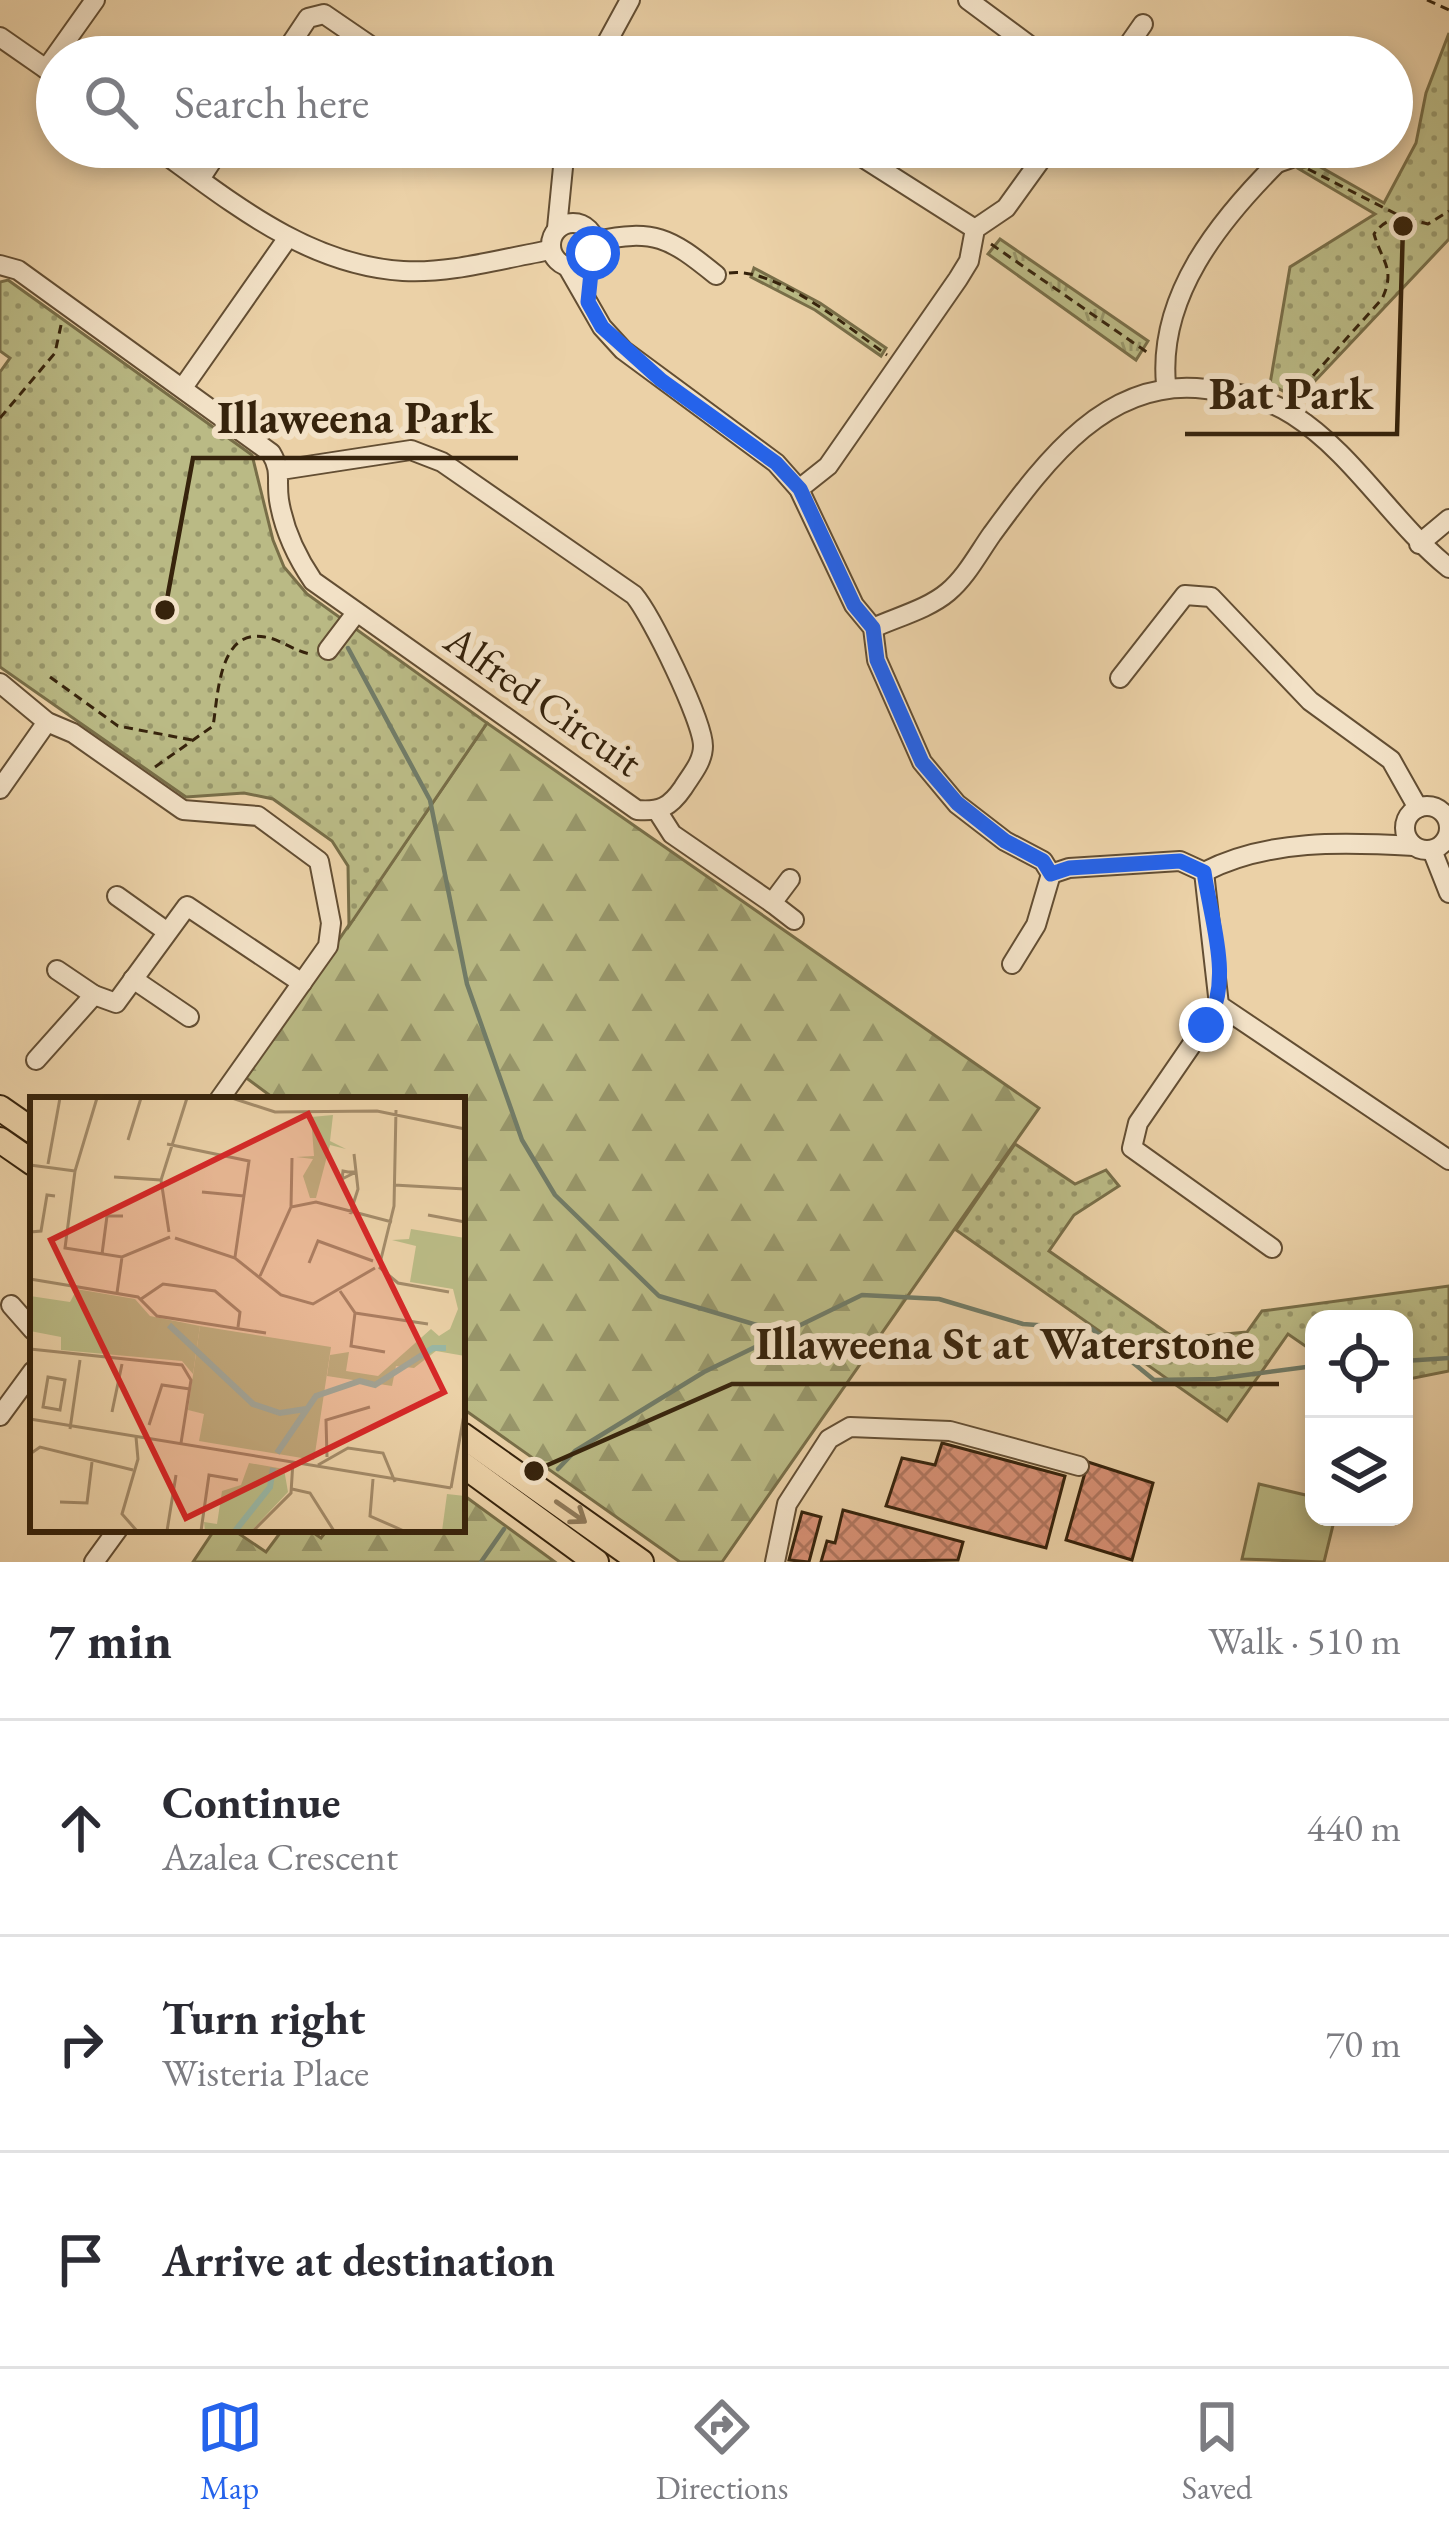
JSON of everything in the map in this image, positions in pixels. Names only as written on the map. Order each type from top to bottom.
[{"type":"main road","points":[[0,1108],[30,1129]]},
{"type":"main road","points":[[0,1140],[30,1161]]},
{"type":"main road","points":[[465,1438],[602,1555]]},
{"type":"main road","points":[[465,1466],[602,1555],[641,1562]]},
{"type":"street","points":[[74,36],[95,0]]},
{"type":"street","points":[[610,36],[630,0]]},
{"type":"street","points":[[968,0],[1017,36]]},
{"type":"street","points":[[296,36],[308,18],[324,14],[356,36]]},
{"type":"street","points":[[1135,36],[1143,24]]},
{"type":"street","points":[[0,37],[36,62]]},
{"type":"street","points":[[185,168],[287,239],[402,271],[551,250]]},
{"type":"street","points":[[200,179],[207,168]]},
{"type":"street","points":[[551,250],[564,168]]},
{"type":"street","points":[[879,168],[975,230]]},
{"type":"street","points":[[800,489],[828,466],[969,261],[975,230],[1006,208],[1035,168]]},
{"type":"street","points":[[1166,384],[1164,359],[1177,305],[1197,259],[1234,205],[1273,168]]},
{"type":"street","points":[[563,179],[592,250],[588,302]]},
{"type":"street","points":[[557,228],[580,224]]},
{"type":"street","points":[[567,266],[592,250],[646,233],[670,240],[716,275]]},
{"type":"street","points":[[184,386],[287,239]]},
{"type":"street","points":[[551,250],[567,266],[623,350],[761,450],[800,489],[854,605],[873,628],[877,660],[922,762],[957,803],[1005,841],[1043,861],[1051,874],[1036,926],[1012,964]]},
{"type":"street","points":[[0,265],[18,270],[184,386],[255,439],[281,470]]},
{"type":"street","points":[[873,628],[943,597],[960,581],[1039,470],[1084,424],[1166,384],[1258,396],[1292,414],[1332,444],[1420,544],[1449,568]]},
{"type":"street","name":"Alfred Circuit","points":[[411,450],[442,462],[634,595],[648,612],[703,748],[674,802],[658,812],[638,810],[313,581],[293,553],[278,496],[281,470],[411,450]]},
{"type":"street","points":[[1420,544],[1449,519]]},
{"type":"street","points":[[1120,678],[1172,606],[1185,595],[1210,597],[1310,701],[1391,760],[1428,812],[1449,893]]},
{"type":"street","points":[[326,652],[356,613]]},
{"type":"street","points":[[0,683],[47,722],[73,733],[183,810],[258,816],[319,861],[332,935],[221,1097]]},
{"type":"street","points":[[0,789],[47,722]]},
{"type":"street","points":[[658,812],[673,834],[794,920]]},
{"type":"street","points":[[1368,841],[1428,812],[1446,819],[1436,842]]},
{"type":"street","points":[[1204,872],[1234,856],[1368,841],[1436,842]]},
{"type":"street","points":[[1051,874],[1069,868],[1180,861],[1204,872]]},
{"type":"street","points":[[1204,872],[1219,1005],[1138,1124],[1132,1148],[1272,1248]]},
{"type":"street","points":[[772,903],[790,879]]},
{"type":"street","points":[[117,896],[166,931]]},
{"type":"street","points":[[57,970],[94,995],[116,1003],[180,910],[196,909],[302,983]]},
{"type":"street","points":[[133,979],[189,1017]]},
{"type":"street","points":[[36,1060],[94,995]]},
{"type":"street","points":[[1219,1005],[1449,1160]]},
{"type":"street","points":[[11,1305],[30,1327]]},
{"type":"street","points":[[0,1416],[30,1375]]},
{"type":"street","points":[[775,1562],[787,1504],[829,1439],[850,1427],[950,1431],[1079,1466]]},
{"type":"street","points":[[94,1562],[116,1532]]},
{"type":"path","points":[[1427,0],[1449,10]]},
{"type":"path","points":[[1308,168],[1400,216],[1428,224],[1449,212]]},
{"type":"path","points":[[1292,399],[1382,299],[1390,281],[1389,263],[1374,234],[1382,224],[1400,216]]},
{"type":"path","points":[[716,275],[749,270],[821,308],[897,362]]},
{"type":"path","points":[[0,418],[56,353],[57,333],[66,318]]},
{"type":"path","points":[[145,784],[155,767],[213,726],[221,666],[241,644],[264,636],[303,653],[326,652]]},
{"type":"path","points":[[50,676],[118,726],[193,740]]},
{"type":"green space","points":[[1449,33],[1449,239],[1298,399],[1270,384],[1290,267],[1375,214],[1299,169],[1322,168],[1384,203],[1403,168],[1413,168],[1426,93]]},
{"type":"green space","points":[[1000,239],[1148,341],[1136,360],[988,254]]},
{"type":"green space","points":[[754,268],[820,303],[886,348],[881,356],[815,310],[751,277]]},
{"type":"green space","points":[[8,280],[252,455],[273,540],[284,567],[307,594],[487,723],[349,926],[348,866],[332,841],[273,799],[244,793],[186,797],[0,667],[0,372],[10,358],[0,351],[0,282]]},
{"type":"green space","points":[[487,723],[1039,1108],[722,1562],[680,1562],[465,1410],[465,1097],[272,1097],[245,1077]]},
{"type":"green space","points":[[1015,1144],[1075,1184],[1106,1170],[1119,1186],[1074,1215],[1049,1251],[1186,1346],[1193,1337],[1247,1332],[1262,1311],[1449,1286],[1449,1371],[1413,1378],[1413,1310],[1305,1310],[1305,1346],[1288,1334],[1227,1421],[956,1230]]},
{"type":"green space","points":[[1259,1484],[1305,1495],[1305,1526],[1333,1526],[1324,1562],[1242,1559]]},
{"type":"green space","points":[[465,1496],[555,1562],[193,1562],[213,1532],[236,1532],[266,1552],[281,1532],[312,1532],[321,1538],[326,1532],[465,1532]]},
{"type":"building","points":[[942,1443],[1065,1476],[1046,1548],[886,1506],[902,1458],[935,1465]]},
{"type":"building","points":[[1088,1462],[1153,1483],[1132,1560],[1066,1540]]},
{"type":"building","points":[[843,1510],[963,1542],[958,1560],[821,1562],[827,1541],[835,1543]]},
{"type":"building","points":[[802,1512],[821,1517],[809,1562],[789,1560]]},
{"type":"waterway","points":[[348,648],[430,800],[467,984],[522,1140],[555,1195],[659,1296],[784,1333]]},
{"type":"waterway","points":[[558,1469],[575,1451],[704,1372],[862,1295],[939,1299],[1023,1324],[1092,1329],[1154,1380],[1216,1379],[1305,1367]]},
{"type":"waterway","points":[[1413,1360],[1449,1358]]},
{"type":"waterway","points":[[481,1562],[504,1529]]},
{"type":"place","name":"Bat Park","points":[[1403,226]]},
{"type":"place","name":"Illaweena Park","points":[[165,610]]},
{"type":"place","name":"Illaweena St at Waterstone","points":[[534,1471]]},
{"type":"route","points":[[593,253],[588,302],[602,327],[661,380],[776,463],[800,489],[854,605],[873,628],[877,660],[922,762],[957,803],[1005,841],[1043,861],[1051,874],[1069,868],[1180,861],[1204,872],[1221,985],[1219,1005],[1206,1025]]}]
